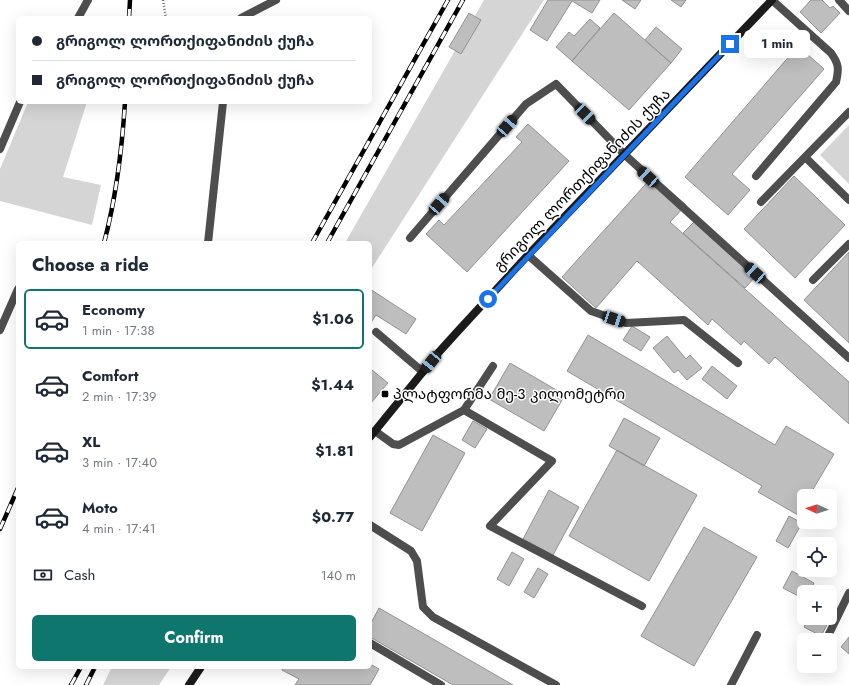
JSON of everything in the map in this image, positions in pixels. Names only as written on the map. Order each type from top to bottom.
[{"type":"street","points":[[79,16],[88,0]]},
{"type":"street","points":[[245,16],[276,0]]},
{"type":"street","points":[[756,176],[836,82],[839,71],[837,61],[831,54],[772,0]]},
{"type":"street","name":"გრიგოლ ლორთქიფანიძის ქუჩა","points":[[372,434],[439,352],[528,255],[772,0]]},
{"type":"street","points":[[839,0],[849,11]]},
{"type":"street","points":[[410,238],[526,104],[556,84],[625,155],[849,358]]},
{"type":"street","points":[[0,149],[19,104]]},
{"type":"street","points":[[208,241],[223,104]]},
{"type":"street","points":[[761,202],[849,112]]},
{"type":"street","points":[[805,157],[849,200]]},
{"type":"street","points":[[813,280],[849,244]]},
{"type":"street","points":[[528,255],[591,311],[626,323],[684,320],[738,363]]},
{"type":"street","points":[[0,330],[16,293]]},
{"type":"street","points":[[376,332],[423,372]]},
{"type":"street","points":[[372,434],[393,444],[399,444],[464,410],[493,366]]},
{"type":"street","points":[[464,410],[552,461],[490,526],[642,606]]},
{"type":"street","points":[[372,526],[411,551],[417,561],[423,607],[433,617],[556,685]]},
{"type":"street","points":[[829,633],[849,593]]},
{"type":"street","points":[[731,685],[757,635]]},
{"type":"street","points":[[372,644],[441,685]]},
{"type":"street","points":[[189,685],[200,669]]},
{"type":"path","points":[[163,0],[166,16]]},
{"type":"shaded area","points":[[484,0],[544,0],[372,268],[372,241],[346,241]]},
{"type":"shaded area","points":[[27,104],[86,104],[63,177],[101,185],[92,225],[0,201],[0,169]]},
{"type":"shaded area","points":[[849,125],[849,184],[820,155]]},
{"type":"shaded area","points":[[111,669],[170,669],[159,685],[103,685]]},
{"type":"building","points":[[548,0],[600,0],[592,13],[572,1],[547,41],[530,30]]},
{"type":"building","points":[[622,0],[641,0],[635,9]]},
{"type":"building","points":[[671,0],[686,0],[681,7]]},
{"type":"building","points":[[811,0],[822,0],[830,8],[833,6],[840,13],[821,33],[800,12]]},
{"type":"building","points":[[469,13],[481,20],[461,54],[449,47]]},
{"type":"building","points":[[614,13],[671,63],[629,110],[572,61]]},
{"type":"building","points":[[590,19],[600,28],[572,61],[556,47],[569,32],[574,36]]},
{"type":"building","points":[[656,27],[682,49],[671,63],[645,40]]},
{"type":"building","points":[[798,46],[824,69],[732,174],[750,190],[728,215],[685,177]]},
{"type":"building","points":[[528,124],[569,161],[467,272],[426,234],[439,220],[444,225],[522,142],[516,137]]},
{"type":"building","points":[[653,176],[686,205],[670,222],[849,382],[849,424],[775,357],[769,364],[744,341],[741,345],[712,319],[708,325],[637,261],[596,308],[562,277]]},
{"type":"building","points":[[794,176],[845,225],[795,278],[744,229]]},
{"type":"building","points":[[695,221],[756,276],[745,288],[683,233]]},
{"type":"building","points":[[849,252],[849,343],[804,300]]},
{"type":"building","points":[[372,290],[416,319],[406,334],[376,315],[372,321]]},
{"type":"building","points":[[632,326],[650,337],[641,351],[623,340]]},
{"type":"building","points":[[588,335],[775,445],[786,426],[834,454],[813,489],[797,489],[797,514],[758,492],[762,486],[567,371]]},
{"type":"building","points":[[667,336],[686,359],[690,355],[702,368],[687,380],[678,370],[674,373],[653,348]]},
{"type":"building","points":[[510,363],[565,395],[544,431],[489,399]]},
{"type":"building","points":[[712,366],[737,386],[727,399],[702,379]]},
{"type":"building","points":[[372,370],[388,383],[372,402]]},
{"type":"building","points":[[624,418],[660,438],[644,466],[609,446]]},
{"type":"building","points":[[473,421],[487,429],[475,448],[462,440]]},
{"type":"building","points":[[433,435],[465,453],[422,531],[390,513]]},
{"type":"building","points":[[617,450],[697,495],[649,581],[569,536]]},
{"type":"building","points":[[549,490],[579,507],[553,555],[523,539]]},
{"type":"building","points":[[789,516],[797,520],[797,529],[799,529],[788,548],[776,541]]},
{"type":"building","points":[[704,527],[757,557],[694,666],[641,636]]},
{"type":"building","points":[[512,552],[524,559],[509,586],[497,579]]},
{"type":"building","points":[[538,568],[548,574],[534,598],[524,592]]},
{"type":"building","points":[[792,571],[797,574],[797,577],[803,577],[814,583],[813,585],[797,585],[797,595],[783,588]]},
{"type":"building","points":[[379,608],[513,685],[453,685],[372,638],[372,621]]},
{"type":"building","points":[[805,625],[827,625],[823,633],[815,633],[804,627]]},
{"type":"building","points":[[849,637],[849,654],[841,647]]},
{"type":"building","points":[[372,665],[379,669],[370,685],[295,685],[299,679],[282,670],[372,669]]},
{"type":"railway","points":[[129,16],[130,0]]},
{"type":"railway","points":[[313,241],[448,0]]},
{"type":"railway","points":[[328,241],[463,0]]},
{"type":"railway","points":[[104,241],[118,173],[125,104]]},
{"type":"railway","points":[[0,529],[16,493]]},
{"type":"railway","points":[[71,685],[80,669]]},
{"type":"railway","points":[[86,685],[94,669]]},
{"type":"place","name":"პლატფორმა მე-3 კილომეტრი","points":[[385,394]]},
{"type":"route","points":[[488,299],[528,255],[730,44]]}]
